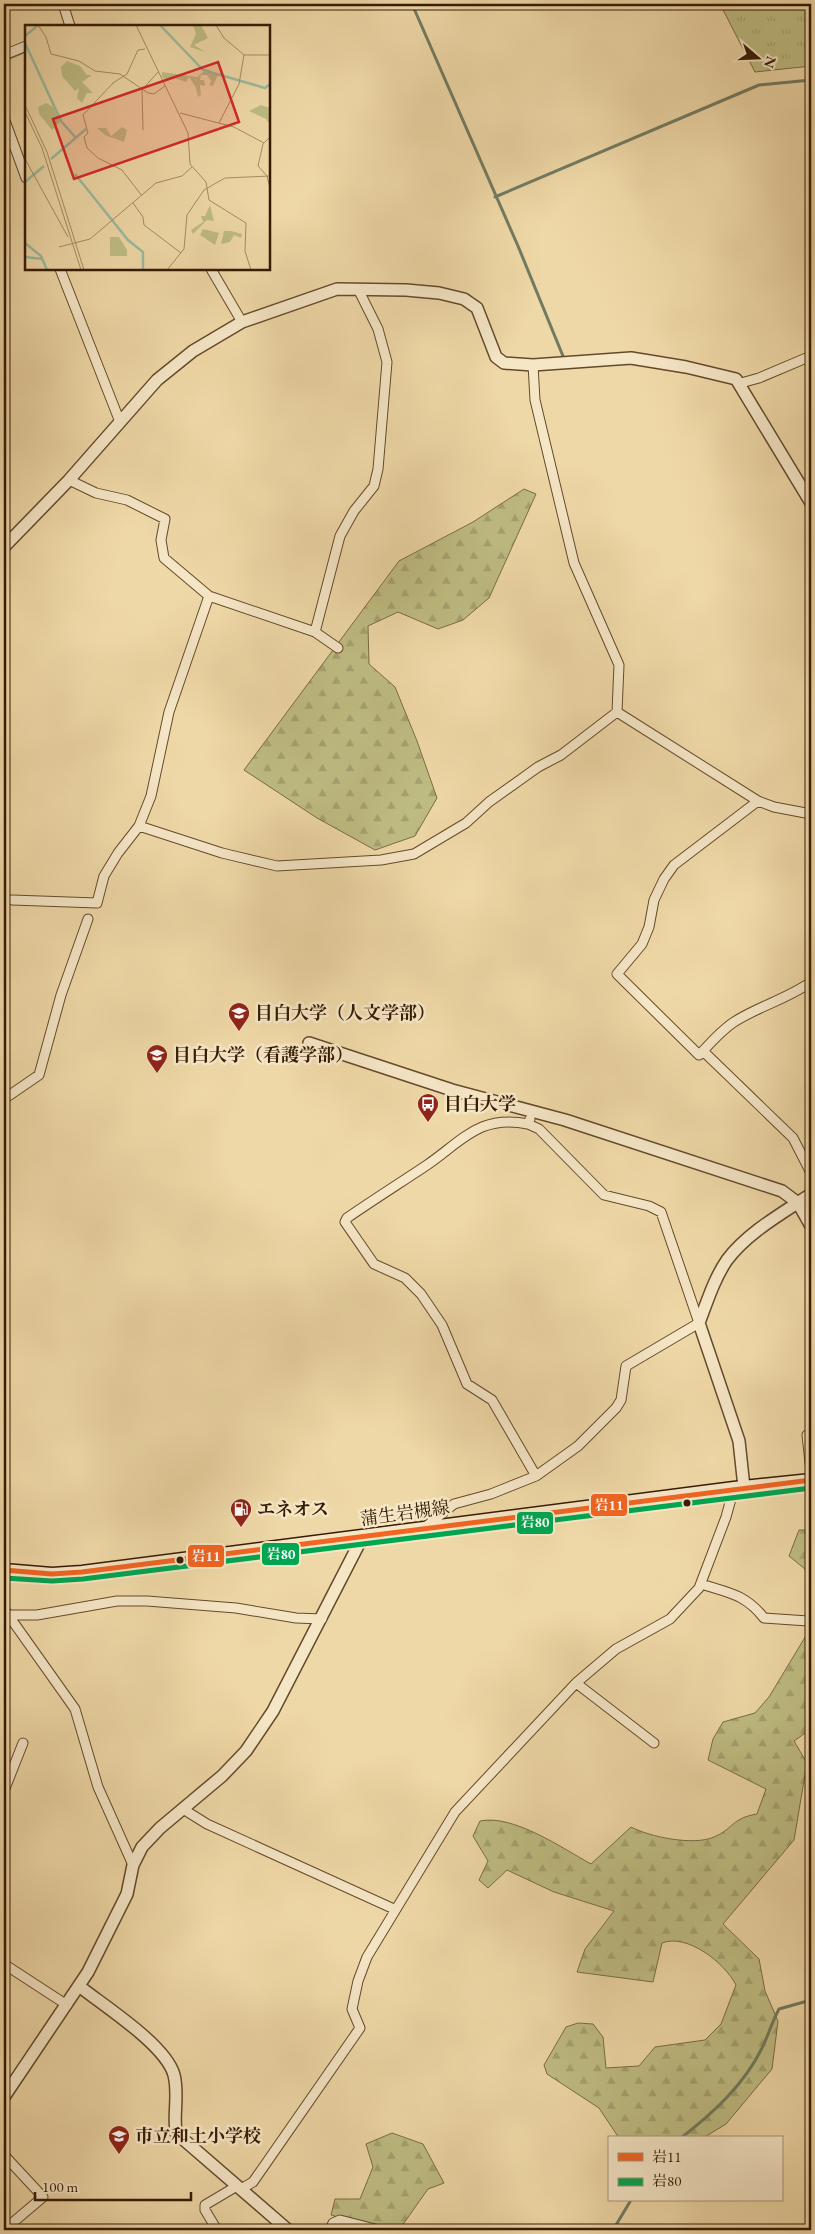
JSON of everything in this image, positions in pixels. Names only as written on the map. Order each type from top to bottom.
[{"type":"main road","name":"蒲生岩槻線","points":[[4,1570],[52,1574],[82,1572],[739,1487],[811,1480]]},
{"type":"street","points":[[63,4],[70,25]]},
{"type":"street","points":[[4,55],[25,46]]},
{"type":"street","points":[[4,118],[25,175]]},
{"type":"street","points":[[60,270],[120,422]]},
{"type":"street","points":[[212,270],[242,322]]},
{"type":"street","points":[[315,632],[340,536],[354,511],[374,486],[378,468],[387,362],[378,330],[358,289]]},
{"type":"street","points":[[4,547],[70,480],[157,380],[193,351],[242,322],[337,290],[358,289],[439,293],[464,299],[477,308],[496,357],[504,363],[533,366],[631,358],[724,374],[736,379],[741,383],[755,412],[811,503]]},
{"type":"street","points":[[741,383],[759,378],[811,356]]},
{"type":"street","points":[[139,826],[222,853],[277,866],[381,860],[414,854],[466,824],[489,802],[538,766],[561,755],[617,712],[620,665],[574,563],[536,400],[533,366]]},
{"type":"street","points":[[70,480],[96,493],[126,500],[165,519],[161,540],[164,558],[208,596],[315,632],[338,648]]},
{"type":"street","points":[[12,900],[97,903],[104,876],[118,852],[139,826],[160,764],[169,712],[208,596]]},
{"type":"street","points":[[617,712],[758,801],[774,807],[811,814]]},
{"type":"street","points":[[758,801],[674,865],[664,879],[654,900],[649,926],[642,944],[617,974],[699,1055],[717,1035],[735,1021],[798,991],[811,982]]},
{"type":"street","points":[[4,1099],[39,1076],[61,995],[88,919]]},
{"type":"street","points":[[309,1044],[452,1090],[532,1111],[782,1191],[798,1203],[811,1226]]},
{"type":"street","points":[[703,1052],[792,1138],[811,1173]]},
{"type":"street","points":[[528,1124],[532,1111]]},
{"type":"street","points":[[217,2230],[205,2210],[205,2204],[253,2182],[360,2028],[352,2009],[362,1969],[394,1909],[455,1812],[576,1683],[616,1649],[670,1619],[701,1584],[739,1487],[737,1432],[661,1212],[649,1206],[604,1195],[539,1129],[514,1121],[482,1127],[465,1135],[430,1163],[347,1218],[345,1222],[374,1264],[405,1278],[421,1294],[442,1325],[467,1384],[492,1400],[536,1476]]},
{"type":"street","points":[[424,1528],[454,1504],[491,1494],[536,1476],[578,1446],[616,1408],[621,1400],[626,1366],[699,1323],[719,1275],[728,1260],[754,1234],[811,1194]]},
{"type":"street","points":[[811,1435],[807,1435],[811,1472]]},
{"type":"street","points":[[4,2097],[79,1986],[127,1894],[134,1865],[142,1847],[222,1776],[246,1751],[273,1711],[363,1536]]},
{"type":"street","points":[[701,1584],[741,1597],[752,1603],[764,1618],[808,1621]]},
{"type":"street","points":[[6,1612],[37,1616],[117,1601],[147,1601],[236,1608],[296,1618],[322,1619]]},
{"type":"street","points":[[6,1612],[75,1710],[98,1787],[134,1865]]},
{"type":"street","points":[[576,1683],[654,1743]]},
{"type":"street","points":[[4,1791],[23,1743]]},
{"type":"street","points":[[183,1809],[207,1824],[394,1909]]},
{"type":"street","points":[[4,1964],[67,2004]]},
{"type":"street","points":[[79,1986],[145,2037],[165,2057],[174,2074],[176,2133],[288,2230]]},
{"type":"street","points":[[4,2154],[43,2197],[4,2230]]},
{"type":"street","points":[[330,2230],[333,2223],[340,2220],[379,2230]]},
{"type":"green space","points":[[720,4],[811,4],[811,66],[755,72]]},
{"type":"green space","points":[[524,489],[536,494],[489,598],[463,620],[438,629],[398,612],[368,626],[369,664],[395,687],[437,798],[415,836],[375,850],[317,818],[244,770],[399,561],[473,522]]},
{"type":"green space","points":[[799,1530],[811,1530],[811,1604],[805,1569],[789,1556]]},
{"type":"green space","points":[[811,1604],[811,1729],[794,1741],[807,1763],[794,1840],[723,1924],[759,1959],[765,1991],[778,2021],[772,2069],[726,2124],[706,2136],[618,2136],[599,2108],[547,2074],[544,2065],[566,2027],[578,2023],[593,2024],[603,2037],[606,2068],[639,2066],[655,2047],[705,2040],[721,2024],[736,1985],[731,1976],[704,1952],[683,1942],[672,1941],[662,1943],[653,1982],[577,1972],[585,1949],[614,1911],[554,1892],[507,1870],[488,1888],[479,1880],[488,1861],[473,1836],[480,1821],[493,1820],[507,1823],[537,1834],[591,1864],[631,1827],[660,1837],[695,1841],[705,1840],[720,1834],[742,1818],[757,1814],[766,1789],[708,1760],[713,1739],[723,1722],[755,1713],[769,1697],[807,1634]]},
{"type":"green space","points":[[392,2133],[423,2144],[444,2183],[428,2189],[399,2230],[382,2230],[331,2215],[335,2199],[360,2199],[373,2167],[366,2144]]},
{"type":"waterway","points":[[412,4],[518,246],[565,361]]},
{"type":"waterway","points":[[4,60],[25,51]]},
{"type":"waterway","points":[[495,197],[759,85],[811,80]]},
{"type":"waterway","points":[[684,2136],[705,2119],[737,2086],[755,2061],[779,2009],[811,2000]]},
{"type":"waterway","points":[[613,2230],[630,2202]]},
{"type":"transit line","name":"岩11","points":[[4,1570],[52,1574],[82,1572],[811,1480]]},
{"type":"transit line","name":"岩80","points":[[4,1578],[52,1581],[83,1579],[811,1488]]},
{"type":"place","name":"目白大学（人文学部）","points":[[239,1032]]},
{"type":"place","name":"目白大学（看護学部）","points":[[157,1074]]},
{"type":"place","name":"目白大学","points":[[428,1123]]},
{"type":"place","name":"エネオス","points":[[241,1528]]},
{"type":"place","name":"市立和土小学校","points":[[119,2155]]}]
